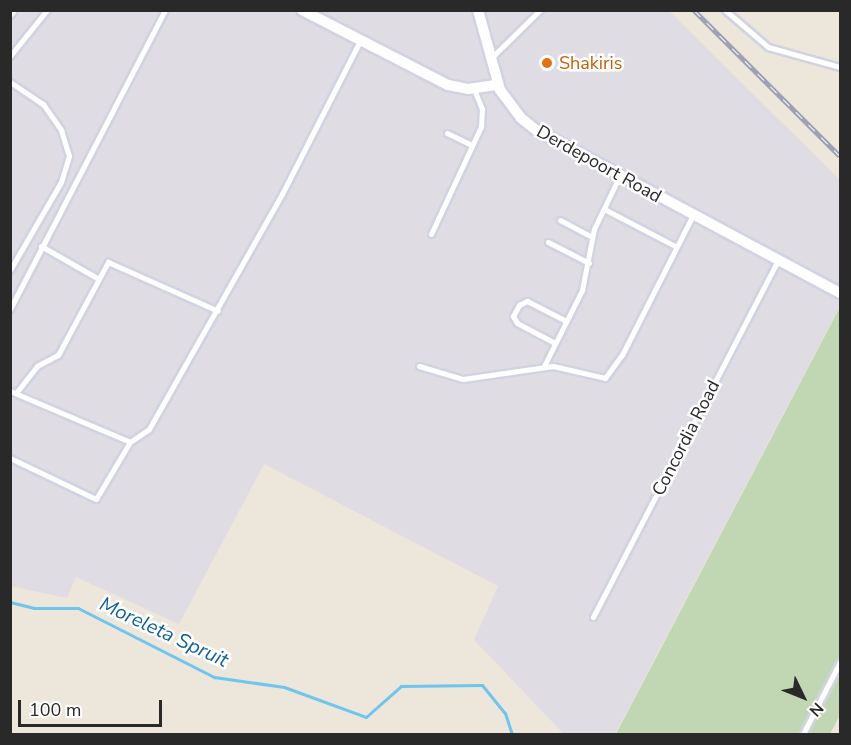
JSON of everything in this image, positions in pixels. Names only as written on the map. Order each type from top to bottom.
[{"type":"street","points":[[302,10],[431,78],[474,89],[498,85]]},
{"type":"street","name":"Derdepoort Road","points":[[478,10],[498,85],[509,103],[536,130],[619,177],[840,292]]},
{"type":"lane","points":[[10,15],[14,10]]},
{"type":"lane","points":[[10,56],[47,10]]},
{"type":"lane","points":[[10,309],[165,10]]},
{"type":"lane","points":[[490,59],[540,10]]},
{"type":"lane","points":[[725,10],[768,47],[840,67]]},
{"type":"lane","points":[[10,458],[96,500],[129,441],[149,429],[218,311],[360,41]]},
{"type":"lane","points":[[10,82],[43,104],[61,130],[69,156],[61,182],[10,270]]},
{"type":"lane","points":[[431,234],[483,118],[474,89]]},
{"type":"lane","points":[[447,134],[472,145]]},
{"type":"lane","points":[[544,366],[590,263],[592,237],[619,177]]},
{"type":"lane","points":[[604,209],[677,247]]},
{"type":"lane","points":[[419,366],[463,379],[544,366],[559,366],[601,379],[609,375],[693,216]]},
{"type":"lane","points":[[560,220],[592,237]]},
{"type":"lane","points":[[548,242],[590,263]]},
{"type":"lane","points":[[41,246],[97,278]]},
{"type":"lane","name":"Concordia Road","points":[[593,617],[778,260]]},
{"type":"lane","points":[[129,441],[13,392],[37,366],[58,355],[105,264],[111,263],[218,311]]},
{"type":"lane","points":[[555,343],[517,323],[513,316],[519,305],[527,301],[566,321]]},
{"type":"lane","points":[[803,735],[840,662]]},
{"type":"shaded area","points":[[11,11],[669,11],[840,180],[840,306],[615,734],[564,734],[474,640],[498,586],[264,464],[179,624],[76,577],[67,598],[11,586]]},
{"type":"green space","points":[[840,307],[840,715],[830,734],[616,734]]},
{"type":"waterway","name":"Moreleta Spruit","points":[[10,602],[34,608],[78,608],[214,677],[284,687],[366,717],[401,686],[482,685],[505,713],[512,734]]},
{"type":"railway","points":[[694,10],[840,156]]},
{"type":"place","name":"Shakiris","points":[[547,63]]}]
